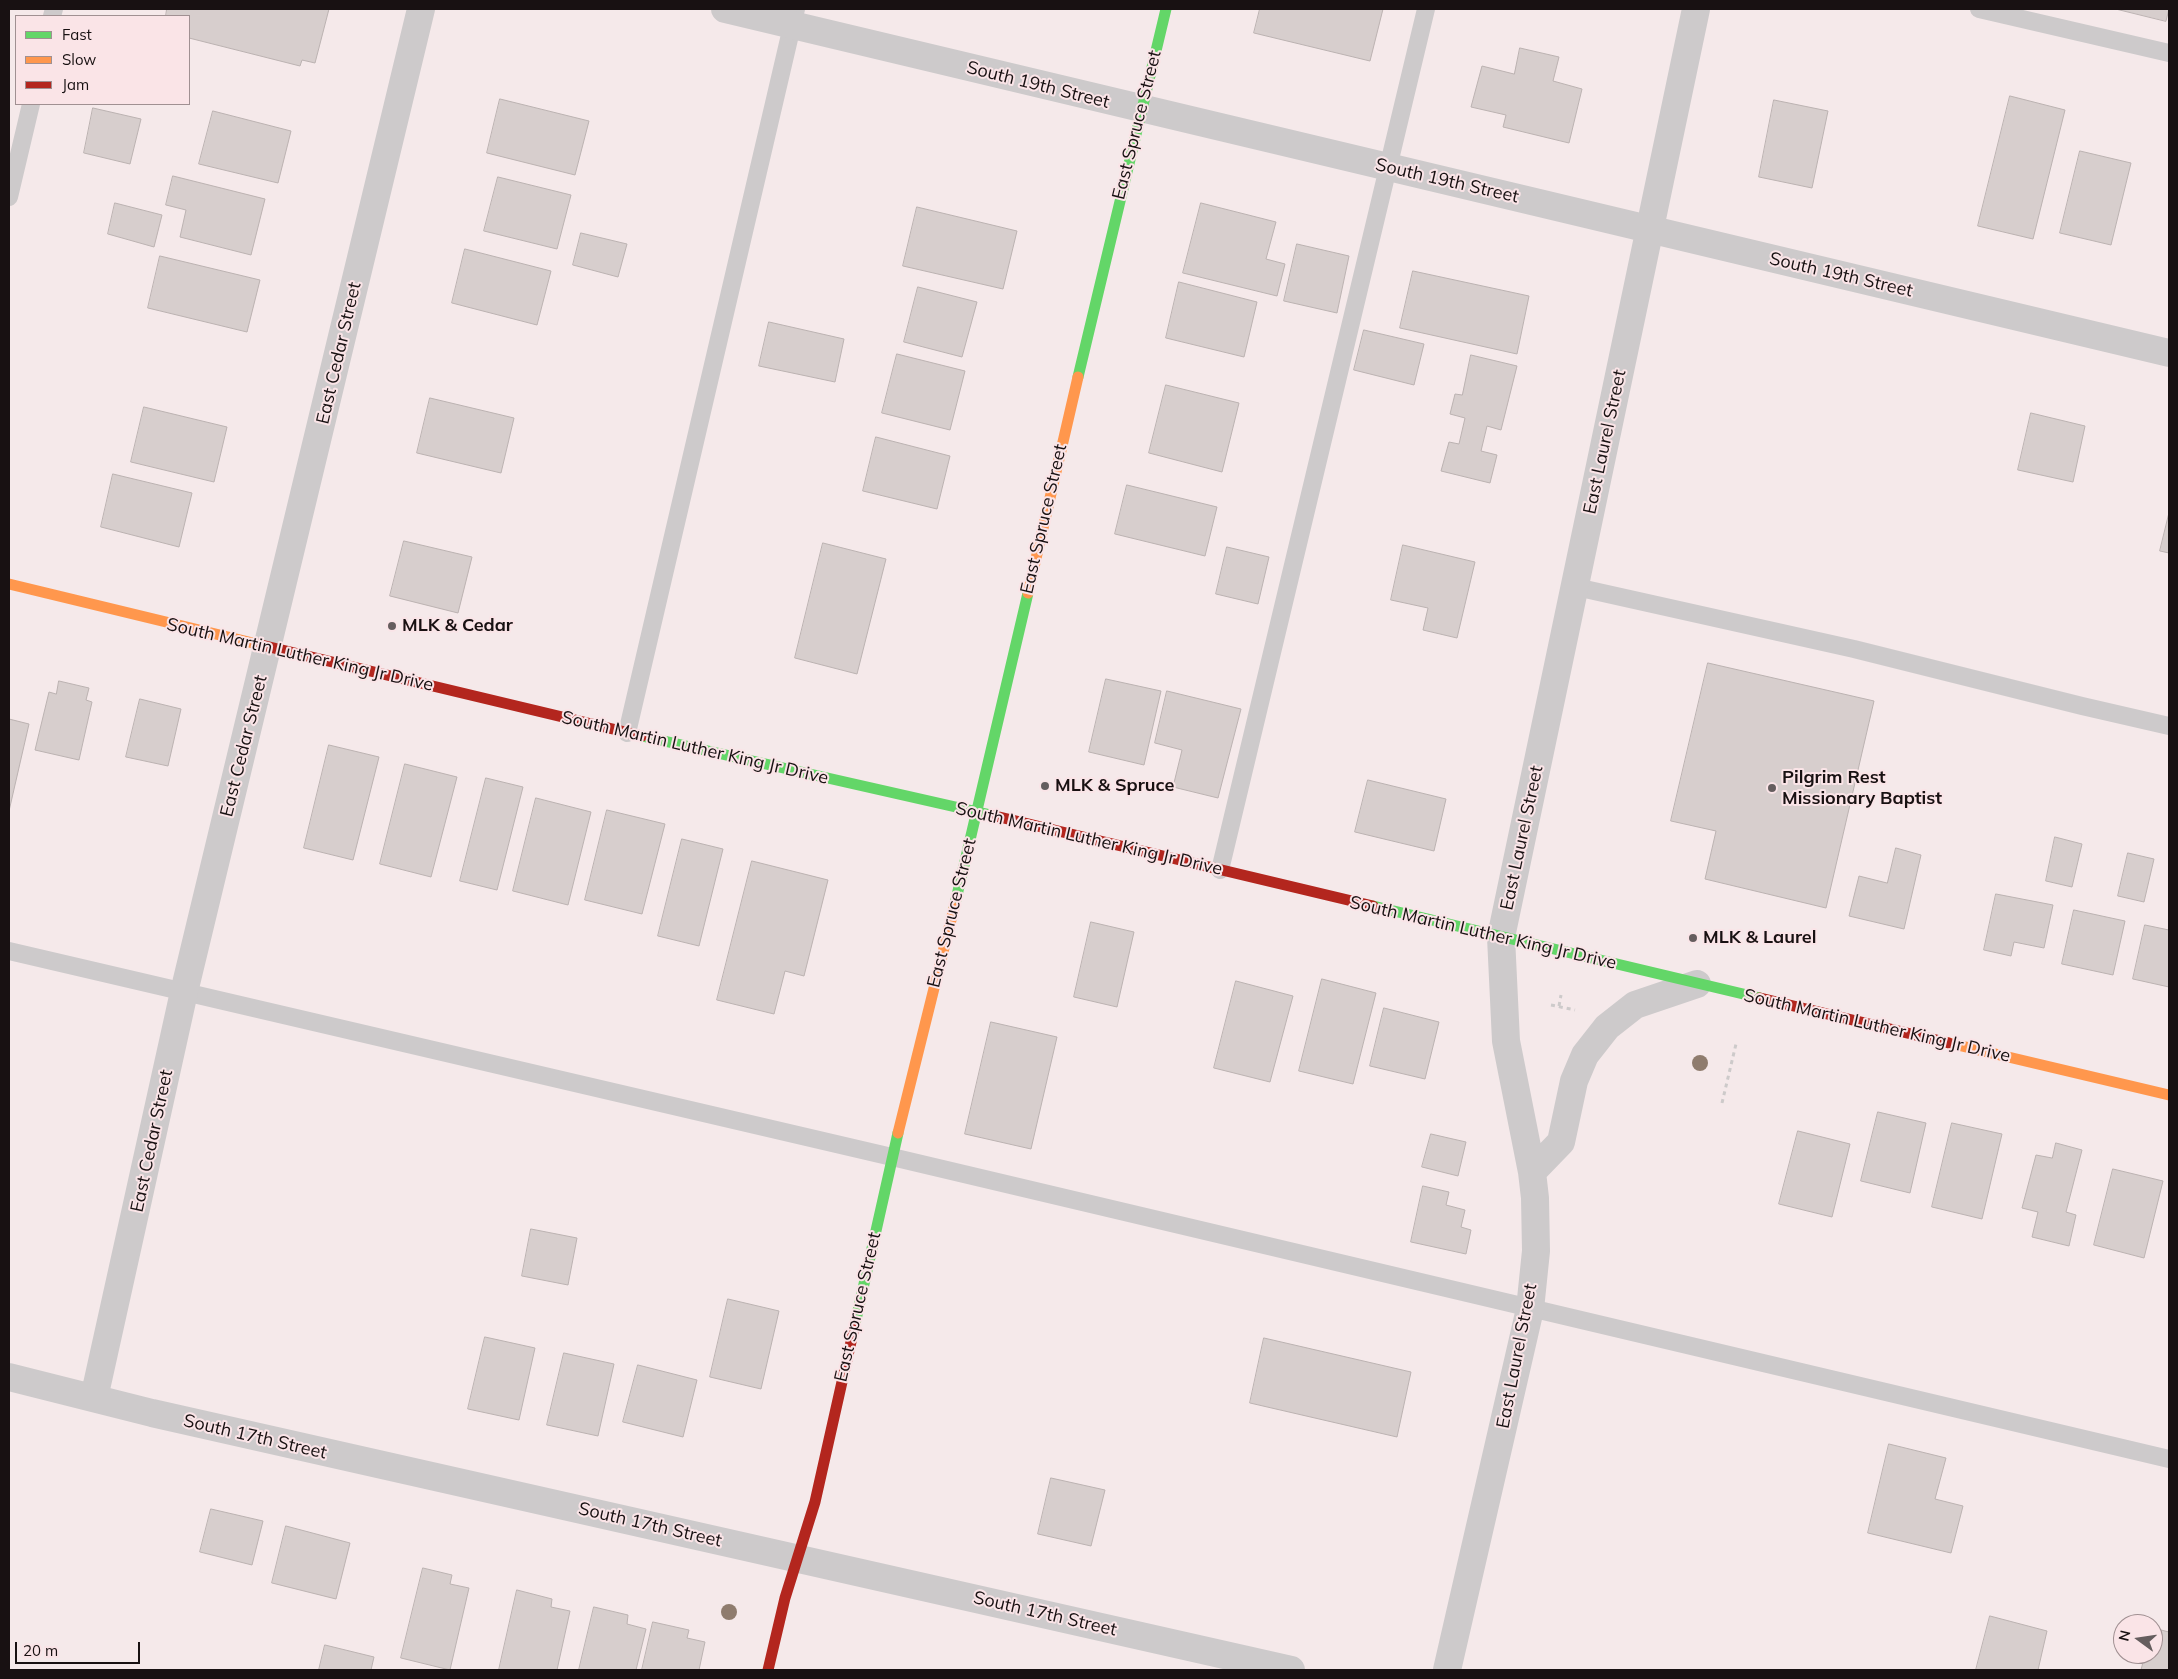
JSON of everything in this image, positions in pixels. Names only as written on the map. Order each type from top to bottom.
[{"type":"street","name":"East Cedar Street","points":[[94,1398],[184,992],[422,9]]},
{"type":"street","name":"South 19th Street","points":[[725,9],[795,17],[1141,109],[2169,353]]},
{"type":"street","name":"East Spruce Street","points":[[768,1670],[785,1598],[815,1502],[892,1157],[976,813],[1166,9]]},
{"type":"street","name":"East Laurel Street","points":[[1447,1670],[1530,1309],[1536,1251],[1532,1172],[1506,1041],[1501,937],[1696,9]]},
{"type":"street","name":"South Martin Luther King Jr Drive","points":[[9,584],[627,733],[1220,870],[2169,1095]]},
{"type":"street","points":[[1532,1172],[1561,1142],[1574,1081],[1585,1055],[1607,1027],[1635,1006],[1697,984]]},
{"type":"street","name":"South 17th Street","points":[[9,1378],[152,1414],[1291,1670]]},
{"type":"lane","points":[[1220,870],[1426,9]]},
{"type":"lane","points":[[1979,9],[2169,52]]},
{"type":"lane","points":[[627,733],[795,17]]},
{"type":"lane","points":[[9,197],[31,105]]},
{"type":"lane","points":[[1576,587],[1854,649],[2169,726]]},
{"type":"lane","points":[[9,951],[892,1157],[2169,1459]]},
{"type":"path","points":[[1559,1006],[1561,995]]},
{"type":"path","points":[[1722,1103],[1736,1044]]},
{"type":"building","points":[[167,9],[329,9],[315,63],[302,60],[300,66],[190,38],[190,15],[166,15]]},
{"type":"building","points":[[1260,9],[1383,9],[1370,61],[1254,33]]},
{"type":"building","points":[[2116,9],[2169,9],[2166,21]]},
{"type":"building","points":[[1520,48],[1559,57],[1553,81],[1582,89],[1569,143],[1503,127],[1506,115],[1471,107],[1482,66],[1514,74]]},
{"type":"building","points":[[2010,96],[2065,110],[2033,239],[1978,226]]},
{"type":"building","points":[[500,99],[589,121],[575,175],[487,153]]},
{"type":"building","points":[[1774,100],[1828,111],[1812,188],[1759,177]]},
{"type":"building","points":[[93,108],[141,119],[130,164],[84,153]]},
{"type":"building","points":[[213,111],[291,131],[278,183],[199,164]]},
{"type":"building","points":[[2080,151],[2131,163],[2111,245],[2060,233]]},
{"type":"building","points":[[173,176],[265,199],[251,255],[180,237],[186,210],[166,205]]},
{"type":"building","points":[[498,177],[571,195],[557,249],[484,231]]},
{"type":"building","points":[[115,203],[162,215],[154,247],[108,234]]},
{"type":"building","points":[[1201,203],[1276,222],[1266,259],[1285,264],[1277,296],[1183,273]]},
{"type":"building","points":[[917,207],[1017,231],[1003,289],[903,266]]},
{"type":"building","points":[[581,233],[627,244],[618,277],[573,265]]},
{"type":"building","points":[[1297,244],[1349,256],[1337,313],[1284,301]]},
{"type":"building","points":[[465,249],[551,271],[537,325],[452,303]]},
{"type":"building","points":[[160,256],[260,280],[247,332],[148,308]]},
{"type":"building","points":[[1413,271],[1529,296],[1517,354],[1400,328]]},
{"type":"building","points":[[1179,282],[1257,302],[1244,357],[1166,338]]},
{"type":"building","points":[[918,287],[977,302],[962,357],[904,342]]},
{"type":"building","points":[[769,322],[844,339],[835,382],[759,366]]},
{"type":"building","points":[[1364,330],[1424,344],[1414,385],[1354,370]]},
{"type":"building","points":[[897,354],[965,371],[950,430],[882,413]]},
{"type":"building","points":[[1471,355],[1517,366],[1501,430],[1487,426],[1481,451],[1497,455],[1490,483],[1441,471],[1449,442],[1459,444],[1465,418],[1450,414],[1455,394],[1462,395]]},
{"type":"building","points":[[1166,385],[1239,403],[1222,472],[1149,453]]},
{"type":"building","points":[[430,398],[514,418],[501,473],[417,453]]},
{"type":"building","points":[[144,407],[227,427],[214,482],[131,462]]},
{"type":"building","points":[[2031,413],[2085,426],[2073,482],[2018,470]]},
{"type":"building","points":[[876,437],[950,456],[937,509],[863,491]]},
{"type":"building","points":[[113,474],[192,493],[179,547],[101,527]]},
{"type":"building","points":[[1127,485],[1217,507],[1205,556],[1115,534]]},
{"type":"building","points":[[2169,513],[2169,553],[2160,551]]},
{"type":"building","points":[[404,541],[472,557],[458,613],[390,596]]},
{"type":"building","points":[[823,543],[886,559],[857,674],[795,658]]},
{"type":"building","points":[[1403,545],[1475,562],[1457,638],[1423,630],[1428,608],[1391,600]]},
{"type":"building","points":[[1227,547],[1269,557],[1258,604],[1216,594]]},
{"type":"building","points":[[1708,663],[1874,701],[1826,908],[1705,879],[1716,831],[1671,821]]},
{"type":"building","points":[[1106,679],[1161,691],[1144,765],[1089,752]]},
{"type":"building","points":[[59,681],[89,688],[86,700],[92,702],[79,760],[35,750],[49,692],[56,694]]},
{"type":"building","points":[[1167,691],[1241,709],[1218,798],[1173,787],[1182,750],[1155,743]]},
{"type":"building","points":[[140,699],[181,709],[168,766],[126,757]]},
{"type":"building","points":[[9,719],[29,724],[9,811]]},
{"type":"building","points":[[329,745],[379,757],[353,860],[304,848]]},
{"type":"building","points":[[405,764],[457,777],[431,877],[380,864]]},
{"type":"building","points":[[486,778],[523,787],[497,890],[460,881]]},
{"type":"building","points":[[1368,780],[1446,799],[1434,851],[1355,832]]},
{"type":"building","points":[[536,798],[591,812],[568,905],[513,891]]},
{"type":"building","points":[[607,810],[665,824],[642,914],[585,900]]},
{"type":"building","points":[[2055,837],[2082,844],[2072,887],[2046,881]]},
{"type":"building","points":[[682,839],[723,849],[699,946],[658,936]]},
{"type":"building","points":[[1896,848],[1921,855],[1904,929],[1849,916],[1859,876],[1887,883]]},
{"type":"building","points":[[2128,853],[2154,859],[2144,902],[2118,896]]},
{"type":"building","points":[[752,861],[828,880],[804,976],[785,971],[774,1014],[717,1000]]},
{"type":"building","points":[[1996,894],[2053,905],[2044,948],[2014,942],[2011,956],[1984,950]]},
{"type":"building","points":[[2074,910],[2125,921],[2113,975],[2062,964]]},
{"type":"building","points":[[1091,922],[1134,932],[1117,1007],[1074,997]]},
{"type":"building","points":[[2145,925],[2169,930],[2169,987],[2133,979]]},
{"type":"building","points":[[1322,979],[1376,993],[1353,1084],[1299,1071]]},
{"type":"building","points":[[1236,981],[1293,996],[1270,1082],[1214,1068]]},
{"type":"building","points":[[1384,1008],[1439,1022],[1425,1079],[1370,1066]]},
{"type":"building","points":[[991,1022],[1057,1037],[1031,1149],[965,1134]]},
{"type":"building","points":[[1878,1112],[1926,1123],[1910,1193],[1861,1181]]},
{"type":"building","points":[[1952,1123],[2002,1134],[1982,1219],[1932,1207]]},
{"type":"building","points":[[1798,1131],[1850,1144],[1832,1217],[1779,1204]]},
{"type":"building","points":[[1431,1134],[1466,1142],[1458,1176],[1422,1167]]},
{"type":"building","points":[[2056,1143],[2082,1150],[2066,1212],[2076,1215],[2069,1246],[2032,1237],[2038,1212],[2022,1208],[2036,1155],[2052,1158]]},
{"type":"building","points":[[2113,1169],[2163,1181],[2144,1258],[2094,1245]]},
{"type":"building","points":[[1423,1186],[1449,1192],[1446,1205],[1465,1210],[1461,1227],[1471,1230],[1466,1254],[1411,1242]]},
{"type":"building","points":[[531,1229],[577,1238],[568,1285],[522,1276]]},
{"type":"building","points":[[728,1299],[779,1311],[761,1389],[710,1377]]},
{"type":"building","points":[[485,1337],[535,1348],[519,1420],[468,1409]]},
{"type":"building","points":[[1264,1338],[1411,1372],[1397,1437],[1250,1403]]},
{"type":"building","points":[[564,1353],[614,1364],[598,1436],[547,1425]]},
{"type":"building","points":[[638,1365],[697,1380],[683,1437],[623,1422]]},
{"type":"building","points":[[1889,1444],[1946,1458],[1935,1499],[1963,1506],[1951,1553],[1868,1533]]},
{"type":"building","points":[[1051,1478],[1105,1490],[1091,1546],[1038,1534]]},
{"type":"building","points":[[211,1509],[263,1521],[252,1565],[200,1552]]},
{"type":"building","points":[[286,1526],[350,1543],[336,1599],[272,1583]]},
{"type":"building","points":[[423,1568],[452,1575],[450,1584],[469,1588],[450,1670],[401,1658]]},
{"type":"building","points":[[517,1590],[552,1599],[551,1607],[570,1611],[557,1670],[499,1670]]},
{"type":"building","points":[[594,1607],[628,1615],[627,1624],[646,1629],[636,1670],[579,1670]]},
{"type":"building","points":[[1990,1616],[2047,1631],[2038,1670],[1976,1670]]},
{"type":"building","points":[[653,1622],[689,1630],[687,1638],[705,1642],[699,1670],[642,1670]]},
{"type":"building","points":[[2163,1630],[2169,1632],[2169,1670],[2141,1670],[2142,1664],[2163,1664]]},
{"type":"building","points":[[325,1645],[374,1657],[371,1670],[319,1670]]},
{"type":"traffic: fast","points":[[1078,377],[1166,9]]},
{"type":"traffic: fast","points":[[954,908],[1028,593]]},
{"type":"traffic: fast","points":[[642,736],[991,815]]},
{"type":"traffic: fast","points":[[1373,906],[1760,998]]},
{"type":"traffic: fast","points":[[855,1324],[898,1133]]},
{"type":"traffic: slow","points":[[1028,593],[1078,377]]},
{"type":"traffic: slow","points":[[9,584],[257,644]]},
{"type":"traffic: slow","points":[[898,1133],[954,908]]},
{"type":"traffic: slow","points":[[1949,1043],[2169,1095]]},
{"type":"traffic: jam","points":[[257,644],[642,736]]},
{"type":"traffic: jam","points":[[991,815],[1373,906]]},
{"type":"traffic: jam","points":[[1760,998],[1949,1043]]},
{"type":"traffic: jam","points":[[768,1670],[785,1598],[815,1502],[855,1324]]},
{"type":"place","name":"MLK & Cedar","points":[[392,626]]},
{"type":"place","name":"MLK & Spruce","points":[[1045,786]]},
{"type":"place","name":"Pilgrim Rest Missionary Baptist","points":[[1772,788]]},
{"type":"place","name":"MLK & Laurel","points":[[1693,938]]}]
